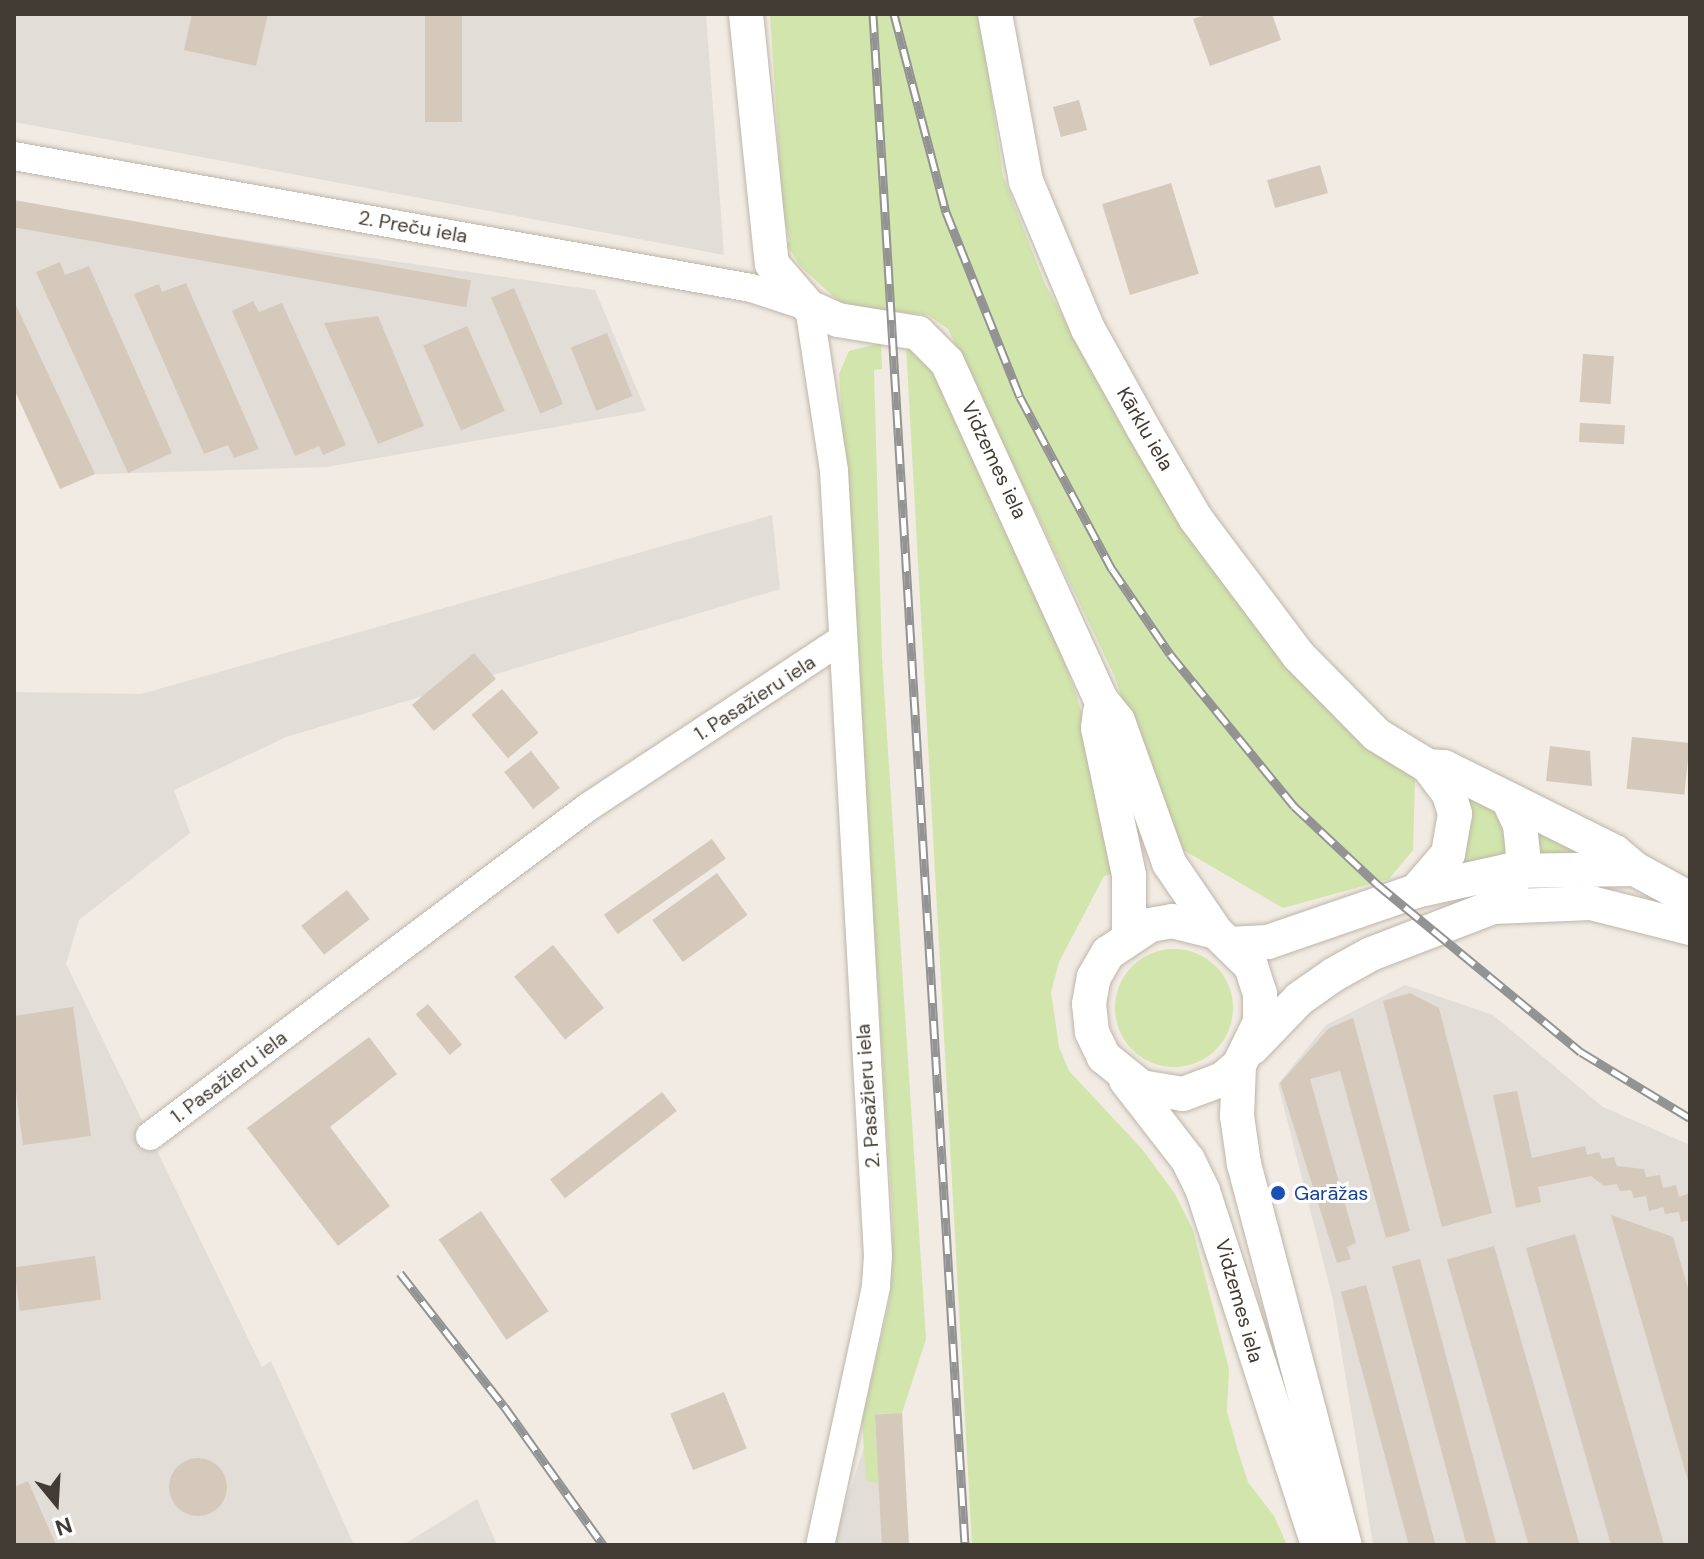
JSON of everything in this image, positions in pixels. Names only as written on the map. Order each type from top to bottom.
[{"type":"street","points":[[746,14],[772,264],[809,307],[834,471],[840,641]]},
{"type":"street","name":"Kārklu iela","points":[[995,14],[1026,181],[1088,329],[1143,428],[1196,519],[1298,655],[1377,735],[1428,766],[1449,794],[1455,834],[1433,877],[1416,891]]},
{"type":"street","name":"2. Preču iela","points":[[14,156],[751,288],[809,307]]},
{"type":"street","name":"Vidzemes iela","points":[[809,307],[838,320],[918,333],[947,362],[1101,700],[1118,721],[1169,863],[1224,938],[1251,966],[1260,993],[1260,1022],[1245,1057],[1237,1116],[1244,1164],[1345,1545]]},
{"type":"street","name":"1. Pasažieru iela","points":[[150,1136],[588,807],[840,641]]},
{"type":"street","name":"2. Pasažieru iela","points":[[820,1545],[876,1287],[878,1256],[840,641]]},
{"type":"street","name":"Vidzemes iela","points":[[1101,700],[1098,728],[1129,875],[1129,935]]},
{"type":"street","name":"Kārklu iela","points":[[1428,766],[1444,767],[1615,852],[1635,869],[1690,899]]},
{"type":"street","points":[[1493,907],[1521,870],[1520,825],[1508,799]]},
{"type":"street","name":"Kārklu iela","points":[[1224,938],[1268,942],[1416,891],[1521,870],[1635,869]]},
{"type":"street","points":[[1123,1077],[1141,1087],[1183,1094],[1214,1084],[1245,1057],[1299,999],[1333,975],[1371,954],[1493,907],[1591,903],[1690,928]]},
{"type":"street","name":"Vidzemes iela","points":[[1224,938],[1172,921],[1129,935],[1108,953],[1094,977],[1089,1004],[1092,1032],[1104,1057],[1188,1160],[1203,1191],[1318,1545]]},
{"type":"shaded area","points":[[14,14],[706,14],[724,255],[14,122]]},
{"type":"shaded area","points":[[14,207],[595,290],[646,411],[326,467],[70,475],[14,349]]},
{"type":"shaded area","points":[[772,515],[780,589],[286,737],[174,790],[190,833],[79,920],[66,964],[262,1367],[271,1361],[354,1545],[14,1545],[14,692],[141,694]]},
{"type":"shaded area","points":[[1405,985],[1493,1015],[1603,1107],[1690,1145],[1690,1545],[1373,1545],[1333,1300],[1278,1084],[1326,1025]]},
{"type":"shaded area","points":[[902,1413],[909,1545],[832,1545],[875,1414]]},
{"type":"shaded area","points":[[477,1499],[497,1545],[403,1545]]},
{"type":"green space","points":[[770,14],[980,14],[1003,176],[1045,284],[1133,443],[1415,778],[1413,850],[1389,879],[1283,908],[1185,851],[1176,855],[1114,675],[948,329],[928,315],[844,306],[800,266],[786,243],[790,241],[783,214]]},
{"type":"green space","points":[[881,343],[882,369],[874,370],[882,658],[926,1339],[902,1413],[875,1414],[879,1484],[866,1480],[862,1420],[890,1298],[893,1225],[839,374],[849,351]]},
{"type":"green space","points":[[906,344],[933,372],[1044,609],[1076,693],[1103,793],[1119,872],[1104,876],[1059,962],[1051,992],[1059,1047],[1069,1071],[1142,1149],[1175,1194],[1193,1230],[1229,1369],[1227,1412],[1238,1451],[1248,1482],[1274,1516],[1287,1545],[972,1545]]},
{"type":"green space","points":[[1458,787],[1501,811],[1510,859],[1458,873]]},
{"type":"green space","points":[[1544,827],[1592,853],[1533,856],[1532,833]]},
{"type":"green space","points":[[1174,949],[1196,954],[1216,966],[1228,986],[1233,1008],[1228,1030],[1216,1050],[1196,1062],[1174,1067],[1152,1062],[1132,1050],[1120,1030],[1115,1008],[1120,986],[1132,966],[1152,954]]},
{"type":"building","points":[[192,14],[268,14],[256,66],[184,50]]},
{"type":"building","points":[[425,14],[462,14],[462,122],[425,122]]},
{"type":"building","points":[[1208,14],[1272,14],[1281,40],[1210,66],[1193,19]]},
{"type":"building","points":[[1079,100],[1087,130],[1061,137],[1053,107]]},
{"type":"building","points":[[1320,165],[1328,193],[1275,208],[1267,180]]},
{"type":"building","points":[[1171,183],[1199,274],[1130,295],[1102,204]]},
{"type":"building","points":[[14,200],[471,281],[466,307],[14,227]]},
{"type":"building","points":[[60,262],[65,275],[89,266],[172,453],[128,473],[36,272]]},
{"type":"building","points":[[186,283],[259,449],[234,458],[228,445],[204,454],[134,294],[159,284],[162,292]]},
{"type":"building","points":[[514,288],[563,404],[540,414],[491,298]]},
{"type":"building","points":[[14,301],[95,474],[60,489],[14,389]]},
{"type":"building","points":[[253,301],[259,312],[282,303],[346,445],[323,455],[319,446],[295,456],[232,311]]},
{"type":"building","points":[[378,316],[424,426],[378,444],[324,323]]},
{"type":"building","points":[[467,326],[505,411],[461,430],[423,346]]},
{"type":"building","points":[[607,333],[632,396],[596,411],[571,348]]},
{"type":"building","points":[[1583,354],[1614,356],[1611,404],[1580,402]]},
{"type":"building","points":[[1580,423],[1625,425],[1624,444],[1579,442]]},
{"type":"building","points":[[474,653],[496,679],[434,731],[412,705]]},
{"type":"building","points":[[502,689],[539,733],[508,758],[471,715]]},
{"type":"building","points":[[1632,737],[1690,743],[1684,795],[1627,789]]},
{"type":"building","points":[[1550,746],[1590,751],[1592,786],[1546,781]]},
{"type":"building","points":[[531,751],[560,788],[533,809],[504,772]]},
{"type":"building","points":[[712,839],[726,859],[618,934],[604,915]]},
{"type":"building","points":[[717,873],[748,915],[683,962],[652,920]]},
{"type":"building","points":[[347,890],[370,919],[324,955],[301,926]]},
{"type":"building","points":[[553,945],[604,1008],[565,1039],[514,976]]},
{"type":"building","points":[[1410,993],[1439,1008],[1492,1213],[1442,1227],[1383,1001]]},
{"type":"building","points":[[428,1004],[462,1045],[450,1055],[416,1014]]},
{"type":"building","points":[[73,1007],[91,1136],[23,1145],[14,1077],[14,1016]]},
{"type":"building","points":[[1353,1018],[1410,1231],[1386,1238],[1340,1071],[1310,1079],[1356,1243],[1347,1247],[1351,1259],[1337,1263],[1280,1083],[1329,1028]]},
{"type":"building","points":[[369,1037],[397,1074],[330,1127],[390,1206],[338,1246],[247,1128]]},
{"type":"building","points":[[1517,1091],[1532,1158],[1585,1146],[1587,1155],[1599,1152],[1602,1159],[1614,1157],[1617,1166],[1644,1169],[1646,1177],[1660,1175],[1663,1188],[1676,1185],[1679,1197],[1690,1193],[1690,1220],[1681,1222],[1679,1212],[1665,1214],[1663,1207],[1649,1211],[1646,1196],[1634,1198],[1631,1190],[1620,1191],[1617,1184],[1604,1186],[1591,1176],[1538,1187],[1541,1202],[1516,1208],[1493,1095]]},
{"type":"building","points":[[662,1092],[677,1111],[565,1198],[550,1179]]},
{"type":"building","points":[[481,1211],[549,1311],[506,1340],[439,1240]]},
{"type":"building","points":[[1611,1215],[1673,1237],[1690,1295],[1690,1488]]},
{"type":"building","points":[[1575,1234],[1664,1545],[1611,1545],[1526,1248]]},
{"type":"building","points":[[1494,1246],[1579,1544],[1529,1545],[1447,1260]]},
{"type":"building","points":[[95,1256],[101,1300],[20,1311],[14,1267]]},
{"type":"building","points":[[1420,1259],[1497,1545],[1467,1545],[1392,1267]]},
{"type":"building","points":[[1366,1285],[1436,1545],[1409,1545],[1341,1292]]},
{"type":"building","points":[[724,1392],[747,1449],[693,1470],[670,1414]]},
{"type":"building","points":[[902,1413],[909,1545],[882,1545],[875,1414]]},
{"type":"building","points":[[198,1458],[218,1467],[227,1487],[218,1507],[198,1516],[178,1507],[169,1487],[178,1467]]},
{"type":"building","points":[[28,1481],[56,1545],[14,1545],[14,1487]]},
{"type":"railway","points":[[873,14],[965,1545]]},
{"type":"railway","points":[[894,14],[946,212],[1020,397],[1112,569],[1170,654],[1294,806],[1377,884],[1581,1052],[1690,1118]]},
{"type":"railway","points":[[400,1273],[504,1406],[603,1545]]},
{"type":"place","name":"Garāžas","points":[[1278,1193]]}]
